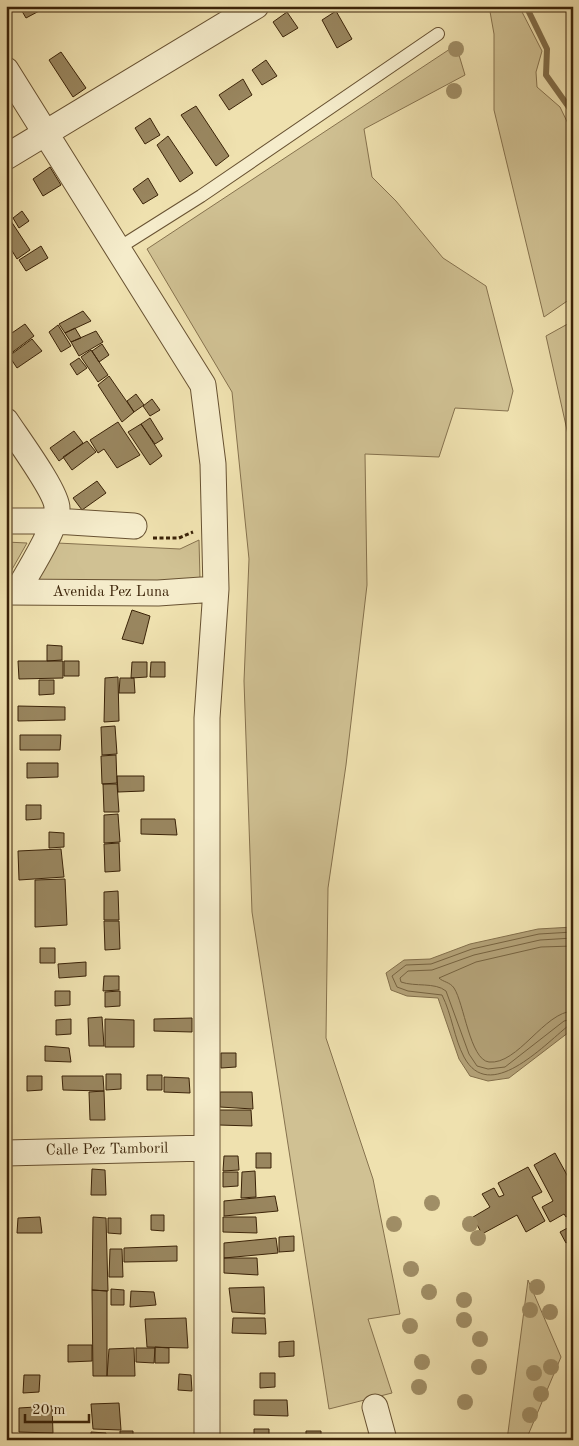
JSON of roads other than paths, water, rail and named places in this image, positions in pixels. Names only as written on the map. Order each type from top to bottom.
[{"type":"street","points":[[6,157],[256,6]]},
{"type":"street","points":[[6,70],[203,386],[212,464],[216,589],[207,718],[207,1440]]},
{"type":"street","points":[[6,421],[47,485],[57,506],[55,521],[11,592]]},
{"type":"street","points":[[6,521],[55,521],[134,526]]},
{"type":"street","name":"Avenida Pez Luna","points":[[11,592],[158,594],[216,589]]},
{"type":"street","name":"Calle Pez Tamboril","points":[[6,1153],[207,1148]]},
{"type":"street","points":[[375,1408],[384,1440]]},
{"type":"lane","points":[[117,249],[201,196],[438,34]]},
{"type":"water","points":[[573,927],[573,1029],[509,1078],[488,1081],[470,1076],[459,1059],[438,998],[407,996],[391,990],[386,973],[404,960],[430,959],[470,944],[538,929]]},
{"type":"waterway","points":[[526,6],[547,49],[546,75],[573,113]]}]
